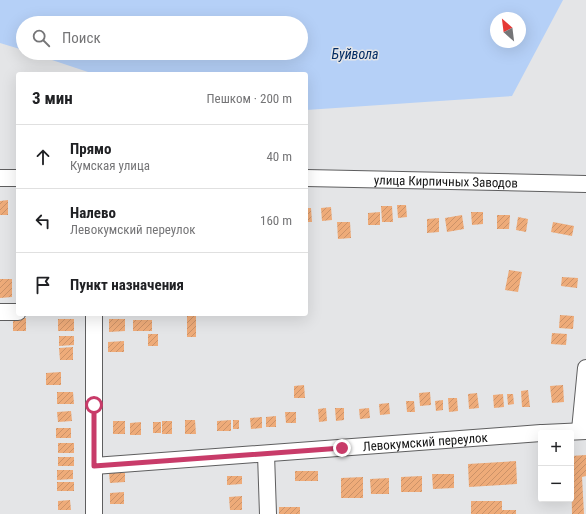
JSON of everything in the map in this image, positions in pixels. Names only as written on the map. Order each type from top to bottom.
[{"type":"street","points":[[0,178],[16,178]]},
{"type":"street","name":"улица Кирпичных Заводов","points":[[308,178],[586,184]]},
{"type":"street","points":[[0,312],[16,312]]},
{"type":"street","points":[[94,316],[94,514]]},
{"type":"street","points":[[583,431],[586,368]]},
{"type":"street","name":"Левокумский переулок","points":[[94,466],[538,433]]},
{"type":"street","points":[[266,454],[268,514]]},
{"type":"water","name":"Буйвола","points":[[0,0],[563,0],[512,96],[308,110],[308,72],[88,72],[52,60],[308,60],[308,16],[16,16],[16,48],[0,43]]},
{"type":"building","points":[[8,200],[8,215],[0,215],[0,201]]},
{"type":"building","points":[[397,205],[406,205],[407,217],[398,218]]},
{"type":"building","points":[[381,206],[392,206],[393,222],[382,222]]},
{"type":"building","points":[[331,207],[332,220],[322,221],[321,208]]},
{"type":"building","points":[[308,208],[311,208],[312,222],[308,222]]},
{"type":"building","points":[[380,212],[380,225],[368,225],[368,213]]},
{"type":"building","points":[[471,212],[483,212],[483,224],[472,225]]},
{"type":"building","points":[[462,215],[464,229],[447,232],[445,218]]},
{"type":"building","points":[[497,215],[510,215],[509,229],[497,229]]},
{"type":"building","points":[[518,217],[528,219],[526,232],[516,230]]},
{"type":"building","points":[[439,218],[439,232],[427,233],[427,219]]},
{"type":"building","points":[[337,222],[350,222],[351,238],[338,239]]},
{"type":"building","points":[[553,222],[574,226],[572,236],[551,232]]},
{"type":"building","points":[[509,270],[522,272],[518,292],[505,290]]},
{"type":"building","points":[[562,277],[578,278],[577,288],[561,286]]},
{"type":"building","points":[[0,279],[12,279],[12,297],[0,298]]},
{"type":"building","points":[[560,315],[574,316],[573,329],[559,328]]},
{"type":"building","points":[[187,316],[196,316],[196,337],[187,337]]},
{"type":"building","points":[[13,318],[26,318],[26,331],[13,331]]},
{"type":"building","points":[[58,319],[74,319],[74,331],[58,331]]},
{"type":"building","points":[[109,319],[125,319],[125,331],[109,332]]},
{"type":"building","points":[[133,320],[152,320],[152,331],[133,331]]},
{"type":"building","points":[[552,333],[567,334],[566,345],[551,344]]},
{"type":"building","points":[[148,334],[158,334],[158,346],[148,346]]},
{"type":"building","points":[[59,336],[74,336],[74,345],[59,346]]},
{"type":"building","points":[[124,341],[124,352],[108,352],[108,342]]},
{"type":"building","points":[[73,347],[73,360],[60,360],[59,348]]},
{"type":"building","points":[[61,372],[61,385],[46,385],[46,373]]},
{"type":"building","points":[[304,385],[305,398],[294,398],[294,386]]},
{"type":"building","points":[[563,385],[564,402],[552,403],[550,386]]},
{"type":"building","points":[[528,390],[530,407],[522,407],[521,391]]},
{"type":"building","points":[[57,392],[73,392],[74,404],[57,404]]},
{"type":"building","points":[[430,392],[431,405],[420,406],[419,393]]},
{"type":"building","points":[[477,393],[479,408],[469,409],[468,394]]},
{"type":"building","points":[[503,394],[504,407],[494,408],[493,395]]},
{"type":"building","points":[[507,394],[513,394],[514,404],[508,405]]},
{"type":"building","points":[[448,398],[457,398],[458,411],[449,412]]},
{"type":"building","points":[[443,400],[443,410],[436,411],[435,401]]},
{"type":"building","points":[[406,401],[414,401],[415,412],[407,412]]},
{"type":"building","points":[[389,403],[390,414],[380,415],[379,404]]},
{"type":"building","points":[[326,408],[327,421],[319,422],[318,409]]},
{"type":"building","points":[[335,408],[344,408],[344,420],[336,421]]},
{"type":"building","points":[[369,408],[370,418],[360,419],[359,409]]},
{"type":"building","points":[[71,411],[72,421],[58,422],[57,412]]},
{"type":"building","points":[[285,412],[296,412],[296,423],[286,423]]},
{"type":"building","points":[[276,416],[276,427],[266,427],[266,417]]},
{"type":"building","points":[[262,417],[262,428],[251,429],[250,418]]},
{"type":"building","points":[[185,420],[195,420],[196,434],[185,434]]},
{"type":"building","points":[[231,420],[231,431],[217,431],[217,421]]},
{"type":"building","points":[[233,420],[239,420],[239,429],[233,429]]},
{"type":"building","points":[[113,421],[125,421],[125,434],[113,434]]},
{"type":"building","points":[[162,421],[172,421],[172,434],[162,434]]},
{"type":"building","points":[[141,422],[141,435],[130,435],[130,423]]},
{"type":"building","points":[[153,422],[161,422],[161,433],[153,433]]},
{"type":"building","points":[[56,428],[71,428],[71,438],[56,438]]},
{"type":"building","points":[[58,443],[74,443],[74,453],[58,453]]},
{"type":"building","points":[[586,455],[586,476],[582,477],[584,514],[572,514],[572,502],[574,502],[574,456]]},
{"type":"building","points":[[58,457],[74,457],[74,466],[58,466]]},
{"type":"building","points":[[516,461],[517,484],[469,487],[468,464]]},
{"type":"building","points":[[57,470],[73,470],[73,479],[57,480]]},
{"type":"building","points":[[295,471],[318,471],[318,481],[295,481]]},
{"type":"building","points":[[109,473],[125,473],[125,482],[110,483]]},
{"type":"building","points":[[432,474],[454,474],[454,488],[433,489]]},
{"type":"building","points":[[227,476],[242,476],[242,484],[227,485]]},
{"type":"building","points":[[422,476],[422,492],[401,492],[401,477]]},
{"type":"building","points":[[363,477],[363,498],[341,498],[341,478]]},
{"type":"building","points":[[389,478],[389,494],[371,494],[370,479]]},
{"type":"building","points":[[57,482],[74,482],[74,491],[57,491]]},
{"type":"building","points":[[124,492],[124,504],[110,504],[110,493]]},
{"type":"building","points":[[242,496],[242,510],[230,510],[229,497]]},
{"type":"building","points":[[70,500],[71,510],[58,510],[58,501]]},
{"type":"building","points":[[471,501],[502,501],[502,510],[516,510],[516,514],[471,514]]},
{"type":"building","points":[[279,507],[300,507],[300,514],[279,514]]},
{"type":"route","points":[[94,405],[94,466],[342,448]]}]
